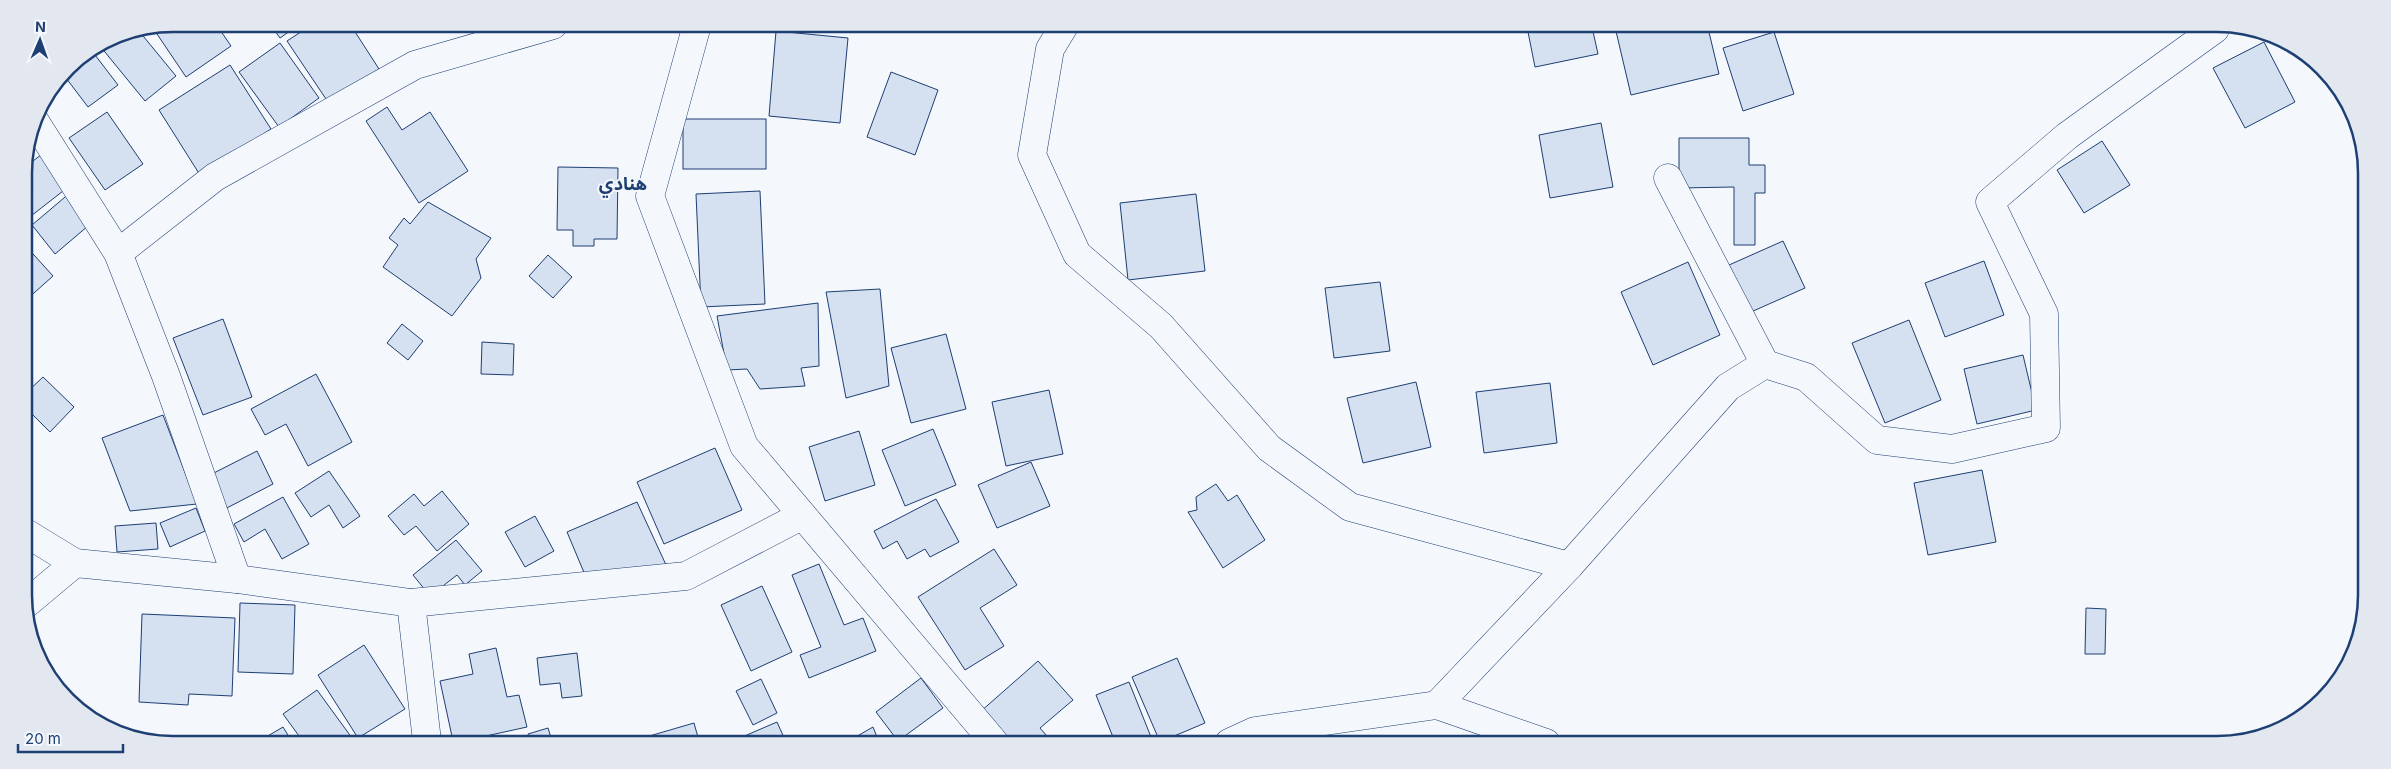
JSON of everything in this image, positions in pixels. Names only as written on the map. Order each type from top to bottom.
[{"type":"street","points":[[118,253],[215,177],[415,65],[529,32]]},
{"type":"street","points":[[695,32],[650,196],[744,446],[801,516],[989,736]]},
{"type":"street","points":[[1060,32],[1050,49],[1032,155],[1078,254],[1161,326],[1269,448],[1350,507],[1569,566]]},
{"type":"street","points":[[1668,178],[1765,364],[1806,377],[1877,440],[1952,449],[2046,428],[2044,314],[1990,202],[2068,136],[2211,32]]},
{"type":"street","points":[[40,129],[118,253],[166,376],[237,579]]},
{"type":"street","points":[[1437,705],[1569,566],[1728,387],[1765,364]]},
{"type":"street","points":[[32,537],[75,563],[237,579],[411,603],[686,576],[801,516]]},
{"type":"street","points":[[32,599],[75,563]]},
{"type":"street","points":[[411,603],[427,736]]},
{"type":"street","points":[[1244,736],[1255,731],[1437,705],[1526,736]]},
{"type":"building","points":[[221,32],[231,46],[186,77],[157,34]]},
{"type":"building","points":[[276,32],[289,32],[280,38]]},
{"type":"building","points":[[301,32],[355,32],[379,69],[328,102],[287,41]]},
{"type":"building","points":[[776,32],[848,38],[840,123],[769,116]]},
{"type":"building","points":[[1528,32],[1593,32],[1598,54],[1535,67]]},
{"type":"building","points":[[1616,32],[1709,32],[1719,74],[1631,95]]},
{"type":"building","points":[[1774,32],[1794,94],[1743,111],[1723,48]]},
{"type":"building","points":[[143,36],[176,76],[145,101],[104,51],[119,43]]},
{"type":"building","points":[[2264,42],[2295,102],[2245,128],[2213,68]]},
{"type":"building","points":[[280,43],[319,98],[279,127],[239,72]]},
{"type":"building","points":[[96,56],[118,85],[88,107],[67,80]]},
{"type":"building","points":[[230,65],[271,129],[200,175],[159,110]]},
{"type":"building","points":[[891,72],[938,90],[915,155],[867,137]]},
{"type":"building","points":[[387,107],[402,130],[430,112],[468,171],[419,203],[366,121]]},
{"type":"building","points":[[107,112],[143,164],[105,190],[69,138]]},
{"type":"building","points":[[683,119],[766,119],[766,169],[683,169]]},
{"type":"building","points":[[1601,123],[1613,187],[1550,198],[1539,135]]},
{"type":"building","points":[[1679,138],[1749,138],[1749,165],[1765,165],[1765,193],[1755,193],[1755,245],[1734,245],[1734,187],[1679,188]]},
{"type":"building","points":[[2102,141],[2130,185],[2084,213],[2057,170]]},
{"type":"building","points":[[46,151],[72,184],[33,215],[33,164],[33,161]]},
{"type":"building","points":[[558,167],[618,168],[617,239],[594,239],[594,246],[573,246],[573,230],[557,230]]},
{"type":"building","points":[[760,191],[765,304],[701,307],[696,194]]},
{"type":"building","points":[[71,192],[95,220],[55,254],[33,224]]},
{"type":"building","points":[[1196,194],[1205,271],[1128,280],[1120,203]]},
{"type":"building","points":[[428,202],[491,238],[476,259],[481,278],[452,316],[383,267],[398,245],[389,238],[404,218],[410,224]]},
{"type":"building","points":[[1783,241],[1805,288],[1751,312],[1729,265]]},
{"type":"building","points":[[33,254],[53,276],[33,294]]},
{"type":"building","points":[[548,255],[572,277],[553,298],[529,276]]},
{"type":"building","points":[[1984,261],[2004,315],[1945,337],[1925,283]]},
{"type":"building","points":[[1688,262],[1720,335],[1653,365],[1621,292]]},
{"type":"building","points":[[1380,282],[1390,351],[1334,358],[1325,288]]},
{"type":"building","points":[[880,289],[889,386],[846,398],[826,292]]},
{"type":"building","points":[[818,303],[819,366],[801,368],[805,386],[760,389],[747,369],[727,370],[717,316]]},
{"type":"building","points":[[223,319],[252,397],[203,415],[173,338]]},
{"type":"building","points":[[1909,320],[1941,400],[1885,423],[1852,343]]},
{"type":"building","points":[[402,324],[423,341],[408,360],[387,343]]},
{"type":"building","points":[[946,334],[966,409],[911,423],[891,348]]},
{"type":"building","points":[[482,342],[514,344],[513,375],[481,374]]},
{"type":"building","points":[[2023,355],[2036,410],[1977,424],[1964,369]]},
{"type":"building","points":[[316,374],[352,442],[308,466],[286,424],[265,435],[251,409]]},
{"type":"building","points":[[43,377],[74,407],[50,432],[32,414],[32,387]]},
{"type":"building","points":[[1416,382],[1431,447],[1363,463],[1347,398]]},
{"type":"building","points":[[1550,383],[1557,443],[1484,453],[1476,392]]},
{"type":"building","points":[[1049,390],[1063,454],[1006,466],[992,402]]},
{"type":"building","points":[[163,415],[197,504],[130,511],[102,438]]},
{"type":"building","points":[[933,429],[956,485],[905,506],[882,450]]},
{"type":"building","points":[[859,431],[875,485],[825,501],[809,447]]},
{"type":"building","points":[[715,448],[742,510],[664,544],[637,482]]},
{"type":"building","points":[[257,451],[273,484],[223,510],[206,477]]},
{"type":"building","points":[[1031,462],[1050,506],[997,528],[978,485]]},
{"type":"building","points":[[1982,470],[1996,542],[1928,555],[1914,483]]},
{"type":"building","points":[[329,471],[360,516],[343,528],[329,505],[311,517],[295,493]]},
{"type":"building","points":[[1216,484],[1228,501],[1237,495],[1265,540],[1223,568],[1188,512],[1197,510],[1196,497]]},
{"type":"building","points":[[442,491],[469,524],[437,551],[416,526],[404,535],[388,516],[414,494],[424,506]]},
{"type":"building","points":[[283,497],[309,544],[282,559],[265,529],[244,542],[234,524]]},
{"type":"building","points":[[936,499],[959,542],[930,557],[925,549],[907,559],[897,541],[883,549],[874,531]]},
{"type":"building","points":[[637,502],[667,567],[588,582],[567,532]]},
{"type":"building","points":[[196,508],[205,531],[170,547],[160,523]]},
{"type":"building","points":[[535,516],[554,551],[525,567],[505,532]]},
{"type":"building","points":[[156,523],[158,549],[117,552],[115,526]]},
{"type":"building","points":[[456,540],[482,571],[465,585],[457,575],[430,596],[413,575]]},
{"type":"building","points":[[994,549],[1017,585],[980,608],[1004,646],[965,670],[918,597]]},
{"type":"building","points":[[819,564],[844,625],[863,618],[876,651],[809,678],[800,655],[821,647],[792,575]]},
{"type":"building","points":[[762,586],[792,652],[751,671],[721,605]]},
{"type":"building","points":[[240,603],[295,605],[293,674],[238,672]]},
{"type":"building","points":[[2086,608],[2106,609],[2105,654],[2085,654]]},
{"type":"building","points":[[142,614],[235,618],[232,696],[189,694],[188,705],[139,702]]},
{"type":"building","points":[[364,645],[405,709],[361,736],[357,736],[318,675]]},
{"type":"building","points":[[496,648],[507,697],[519,695],[527,727],[486,736],[452,736],[440,681],[473,674],[469,654]]},
{"type":"building","points":[[577,653],[582,696],[562,698],[560,683],[540,685],[537,658]]},
{"type":"building","points":[[1177,658],[1205,723],[1174,736],[1157,736],[1132,677]]},
{"type":"building","points":[[1038,661],[1073,700],[1040,728],[1047,736],[1002,736],[980,712]]},
{"type":"building","points":[[921,678],[943,708],[905,736],[894,736],[876,712]]},
{"type":"building","points":[[761,679],[777,713],[753,725],[736,691]]},
{"type":"building","points":[[1129,682],[1151,736],[1113,736],[1096,695]]},
{"type":"building","points":[[317,690],[351,736],[299,736],[283,714]]},
{"type":"building","points":[[777,722],[783,736],[745,736]]},
{"type":"building","points":[[694,723],[698,736],[649,736]]},
{"type":"building","points":[[283,727],[289,736],[268,736]]},
{"type":"building","points":[[873,727],[877,736],[857,736]]},
{"type":"building","points":[[548,728],[550,736],[529,736],[528,734]]},
{"type":"district","name":"هنادي","points":[[623,184]]}]
